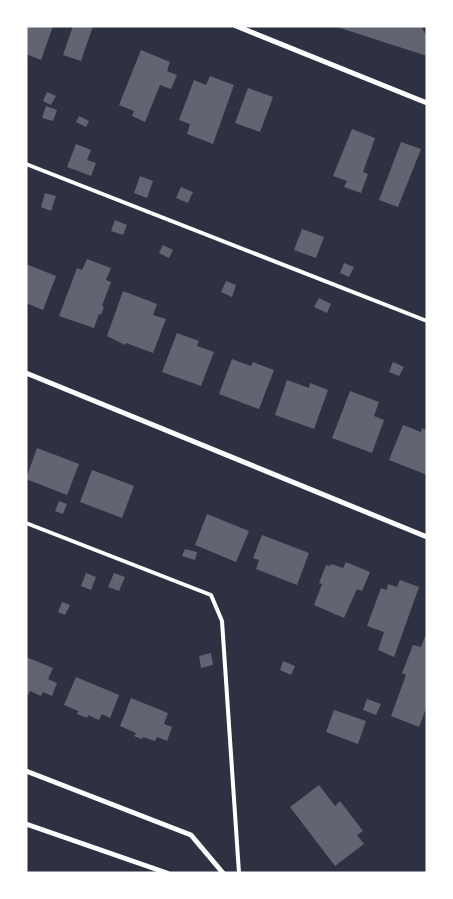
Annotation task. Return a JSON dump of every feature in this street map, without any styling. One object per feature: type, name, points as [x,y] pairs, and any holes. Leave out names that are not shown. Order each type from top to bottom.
[{"type":"street","points":[[236,26],[427,102]]},
{"type":"street","points":[[26,373],[427,537]]},
{"type":"street","points":[[26,771],[191,835],[223,873]]},
{"type":"street","points":[[26,824],[167,873]]},
{"type":"lane","points":[[26,164],[427,320]]},
{"type":"lane","points":[[26,523],[211,595],[222,621],[239,873]]},
{"type":"building","points":[[27,26],[53,26],[41,60],[26,54]]},
{"type":"building","points":[[73,26],[93,26],[81,61],[63,55]]},
{"type":"building","points":[[334,26],[421,26],[427,37],[427,56]]},
{"type":"building","points":[[141,50],[170,62],[167,71],[177,75],[171,89],[160,85],[145,122],[132,116],[134,111],[119,105]]},
{"type":"building","points":[[210,76],[234,85],[213,144],[187,134],[190,124],[179,120],[194,80],[206,85]]},
{"type":"building","points":[[248,88],[273,97],[260,132],[235,123]]},
{"type":"building","points":[[47,92],[56,96],[51,105],[43,101]]},
{"type":"building","points":[[46,106],[57,110],[53,121],[42,118]]},
{"type":"building","points":[[79,116],[89,121],[86,127],[76,122]]},
{"type":"building","points":[[352,129],[375,138],[363,172],[368,174],[361,193],[344,187],[347,181],[333,176]]},
{"type":"building","points":[[401,142],[421,149],[398,207],[379,200]]},
{"type":"building","points":[[76,144],[91,150],[87,160],[96,163],[91,176],[67,167]]},
{"type":"building","points":[[140,176],[153,181],[147,198],[134,193]]},
{"type":"building","points":[[181,187],[193,192],[188,203],[176,198]]},
{"type":"building","points":[[45,193],[56,196],[51,211],[41,207]]},
{"type":"building","points":[[115,220],[127,225],[123,235],[111,231]]},
{"type":"building","points":[[302,229],[324,237],[316,258],[294,250]]},
{"type":"building","points":[[163,245],[173,250],[169,258],[159,253]]},
{"type":"building","points":[[87,259],[111,268],[106,280],[111,282],[102,306],[104,307],[101,315],[99,314],[94,328],[59,316],[77,268],[82,270]]},
{"type":"building","points":[[344,263],[354,267],[349,277],[340,273]]},
{"type":"building","points":[[26,264],[56,276],[43,310],[26,303]]},
{"type":"building","points":[[226,281],[236,285],[232,297],[221,292]]},
{"type":"building","points":[[123,291],[157,304],[153,315],[166,319],[153,353],[126,343],[125,345],[107,336]]},
{"type":"building","points":[[319,298],[331,304],[327,313],[314,307]]},
{"type":"building","points":[[177,333],[199,341],[197,346],[214,352],[201,386],[162,372]]},
{"type":"building","points":[[232,359],[251,366],[253,362],[274,370],[259,409],[219,394]]},
{"type":"building","points":[[393,362],[404,367],[399,376],[389,372]]},
{"type":"building","points":[[287,380],[309,388],[310,383],[328,390],[314,429],[275,415]]},
{"type":"building","points":[[350,391],[379,402],[374,416],[384,420],[372,453],[332,438]]},
{"type":"building","points":[[403,425],[421,432],[422,428],[427,430],[427,475],[389,460]]},
{"type":"building","points":[[37,448],[79,464],[67,495],[26,479]]},
{"type":"building","points":[[92,470],[134,486],[122,518],[80,502]]},
{"type":"building","points":[[59,501],[67,504],[63,514],[55,511]]},
{"type":"building","points":[[207,514],[249,531],[236,562],[195,545]]},
{"type":"building","points":[[262,535],[309,553],[297,585],[256,569],[259,560],[253,558]]},
{"type":"building","points":[[185,549],[197,552],[195,560],[182,556]]},
{"type":"building","points":[[346,562],[370,572],[362,591],[357,589],[344,618],[314,605],[322,584],[319,583],[326,565],[330,566],[331,564],[343,568]]},
{"type":"building","points":[[86,573],[96,577],[91,590],[81,586]]},
{"type":"building","points":[[114,573],[125,577],[119,591],[108,587]]},
{"type":"building","points":[[400,580],[419,587],[394,657],[378,650],[384,632],[367,626],[381,588],[387,590],[388,584],[397,587]]},
{"type":"building","points":[[62,602],[70,605],[65,615],[58,612]]},
{"type":"building","points":[[427,632],[427,706],[419,727],[391,716],[406,675],[402,673],[413,645],[421,647]]},
{"type":"building","points":[[211,653],[213,665],[201,668],[199,656]]},
{"type":"building","points":[[26,657],[53,668],[48,679],[57,683],[52,696],[43,692],[41,696],[30,691],[28,695],[26,694]]},
{"type":"building","points":[[283,661],[295,666],[291,675],[280,670]]},
{"type":"building","points":[[76,677],[119,695],[110,718],[102,714],[99,720],[88,715],[87,718],[77,714],[78,711],[64,705]]},
{"type":"building","points":[[131,698],[168,713],[164,724],[172,727],[167,741],[157,737],[155,741],[143,737],[142,739],[134,736],[136,733],[120,726]]},
{"type":"building","points":[[367,699],[381,704],[376,715],[363,710]]},
{"type":"building","points":[[334,710],[366,721],[358,744],[326,732]]},
{"type":"building","points":[[319,785],[335,806],[340,801],[363,831],[357,835],[364,844],[335,866],[290,807]]}]
